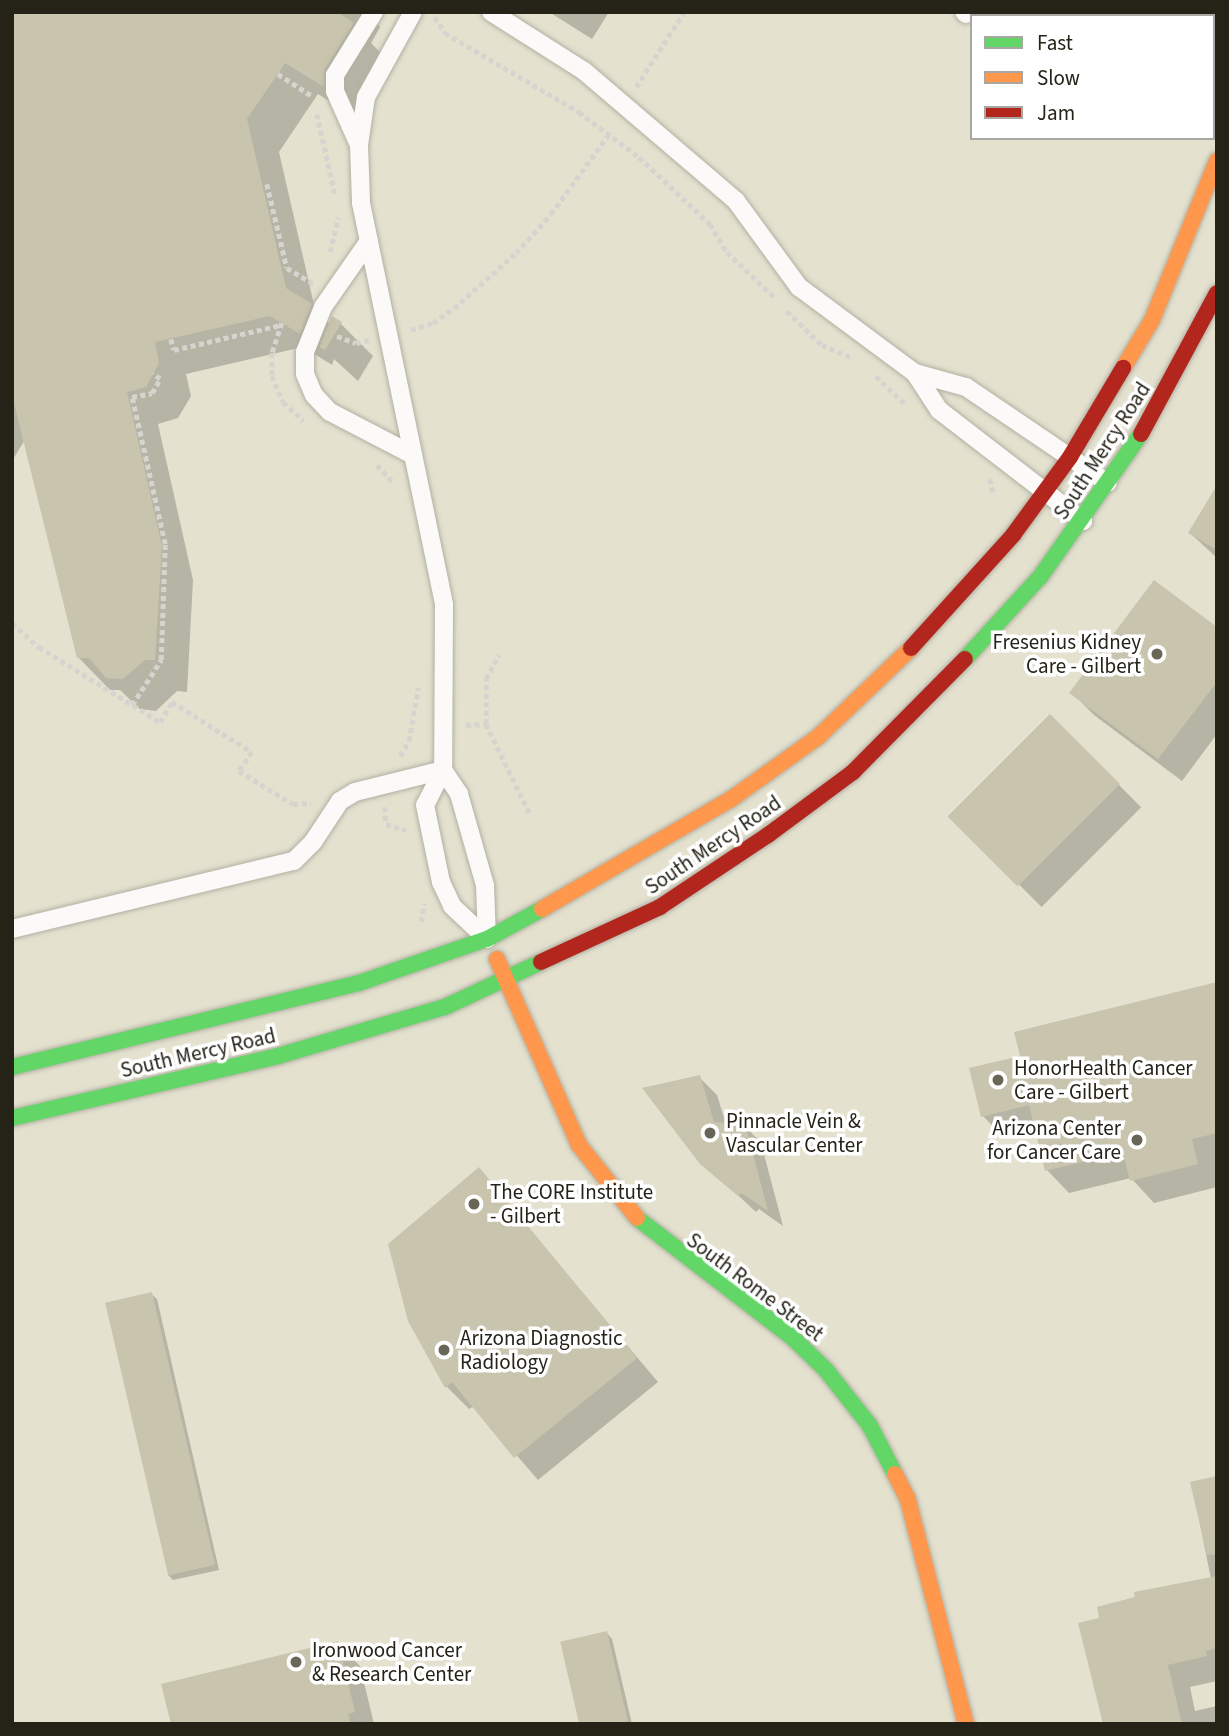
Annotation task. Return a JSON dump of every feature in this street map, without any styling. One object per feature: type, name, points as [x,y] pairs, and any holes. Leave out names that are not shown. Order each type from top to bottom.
[{"type":"main road","name":"South Mercy Road","points":[[12,1067],[359,983],[487,939],[631,862],[731,799],[818,737],[930,629],[1013,535],[1070,457],[1152,320],[1217,162]]},
{"type":"main road","name":"South Mercy Road","points":[[12,1118],[278,1056],[445,1007],[508,982],[660,907],[853,772],[1000,625],[1083,521],[1145,428],[1217,293]]},
{"type":"main road","name":"South Rome Street","points":[[487,939],[579,1145],[601,1178],[649,1232],[793,1338],[826,1370],[870,1426],[908,1500],[967,1724]]},
{"type":"lane","points":[[359,145],[335,90],[335,75],[374,12]]},
{"type":"lane","points":[[413,12],[366,97],[359,145],[361,203],[444,605],[443,770],[425,805],[441,882],[452,906],[487,939]]},
{"type":"lane","points":[[491,12],[584,71],[736,201],[799,287],[915,373],[939,410],[1083,521]]},
{"type":"lane","points":[[369,242],[323,307],[305,352],[305,374],[314,395],[330,412],[413,455]]},
{"type":"lane","points":[[915,373],[967,387],[1108,483]]},
{"type":"lane","points":[[443,770],[459,794],[485,885],[487,939]]},
{"type":"lane","points":[[12,929],[294,861],[313,842],[340,801],[383,782],[443,770]]},
{"type":"path","points":[[428,12],[443,23],[445,33],[609,134],[639,157],[710,224],[727,252],[812,337],[860,360]]},
{"type":"path","points":[[625,106],[684,12]]},
{"type":"path","points":[[278,74],[314,97],[338,215],[327,259]]},
{"type":"path","points":[[335,334],[356,343],[433,323],[477,289],[551,214],[609,134]]},
{"type":"path","points":[[267,184],[287,268],[312,283]]},
{"type":"path","points":[[308,291],[318,274]]},
{"type":"path","points":[[171,338],[174,349],[281,324],[272,354],[272,376],[291,412],[312,426]]},
{"type":"path","points":[[869,370],[908,407]]},
{"type":"path","points":[[132,705],[160,660],[165,544],[132,397],[152,393],[160,379],[153,374]]},
{"type":"path","points":[[366,458],[384,470],[397,488]]},
{"type":"path","points":[[982,474],[990,480],[994,496]]},
{"type":"path","points":[[12,623],[39,648],[160,722],[172,702],[252,752],[239,771],[293,804],[311,803],[318,798]]},
{"type":"path","points":[[499,655],[486,679],[486,724],[530,816]]},
{"type":"path","points":[[407,838],[405,828],[386,824],[383,782],[377,762],[406,750],[420,674]]},
{"type":"path","points":[[413,721],[486,724]]},
{"type":"path","points":[[420,891],[424,909],[421,922]]},
{"type":"building","points":[[12,12],[337,12],[354,23],[325,69],[324,87],[285,63],[247,119],[286,288],[312,304],[300,334],[270,316],[155,342],[159,363],[146,387],[127,392],[162,546],[155,660],[145,660],[123,679],[106,678],[89,658],[77,658],[12,395]]},
{"type":"building","points":[[332,316],[342,322],[325,350],[319,347]]},
{"type":"building","points":[[1217,485],[1217,550],[1188,533]]},
{"type":"building","name":"Fresenius Kidney Care - Gilbert","points":[[1154,580],[1217,627],[1217,682],[1158,759],[1069,693]]},
{"type":"building","points":[[1050,714],[1120,784],[1017,887],[947,817]]},
{"type":"building","points":[[1217,982],[1217,1133],[1192,1139],[1198,1164],[1130,1181],[1123,1152],[1045,1171],[1029,1105],[981,1117],[969,1068],[1020,1056],[1014,1032]]},
{"type":"building","name":"Pinnacle Vein & Vascular Center","points":[[700,1075],[714,1122],[745,1124],[768,1211],[741,1193],[738,1196],[700,1164],[642,1088]]},
{"type":"building","points":[[479,1167],[637,1358],[514,1458],[452,1382],[445,1388],[408,1321],[388,1244]]},
{"type":"building","points":[[152,1292],[215,1565],[168,1576],[105,1303]]},
{"type":"building","points":[[1217,1476],[1217,1554],[1207,1555],[1190,1482]]},
{"type":"building","points":[[1217,1576],[1217,1648],[1206,1651],[1207,1656],[1168,1665],[1182,1724],[1103,1724],[1078,1623],[1099,1618],[1097,1607],[1135,1597],[1134,1592]]},
{"type":"building","points":[[607,1631],[628,1724],[579,1724],[560,1642]]},
{"type":"building","name":"Ironwood Cancer & Research Center","points":[[338,1641],[355,1712],[348,1714],[351,1724],[171,1724],[161,1684]]},
{"type":"traffic: fast","points":[[965,659],[1040,577],[1141,434]]},
{"type":"traffic: fast","points":[[12,1067],[359,983],[487,939],[542,909]]},
{"type":"traffic: fast","points":[[12,1118],[278,1056],[445,1007],[541,962]]},
{"type":"traffic: fast","points":[[637,1218],[793,1338],[826,1370],[870,1426],[895,1474]]},
{"type":"traffic: slow","points":[[1123,368],[1152,320],[1217,161]]},
{"type":"traffic: slow","points":[[542,909],[731,799],[818,737],[911,648]]},
{"type":"traffic: slow","points":[[497,959],[579,1145],[637,1218]]},
{"type":"traffic: slow","points":[[895,1474],[908,1500],[966,1724]]},
{"type":"traffic: jam","points":[[1141,434],[1217,293]]},
{"type":"traffic: jam","points":[[911,648],[1013,535],[1070,457],[1123,368]]},
{"type":"traffic: jam","points":[[541,962],[660,907],[768,835],[853,772],[965,659]]},
{"type":"place","name":"Fresenius Kidney Care - Gilbert","points":[[1157,654]]},
{"type":"place","name":"HonorHealth Cancer Care - Gilbert","points":[[998,1080]]},
{"type":"place","name":"Pinnacle Vein & Vascular Center","points":[[710,1133]]},
{"type":"place","name":"Arizona Center for Cancer Care","points":[[1137,1140]]},
{"type":"place","name":"The CORE Institute - Gilbert","points":[[474,1204]]},
{"type":"place","name":"Arizona Diagnostic Radiology","points":[[444,1350]]},
{"type":"place","name":"Ironwood Cancer & Research Center","points":[[296,1662]]}]
